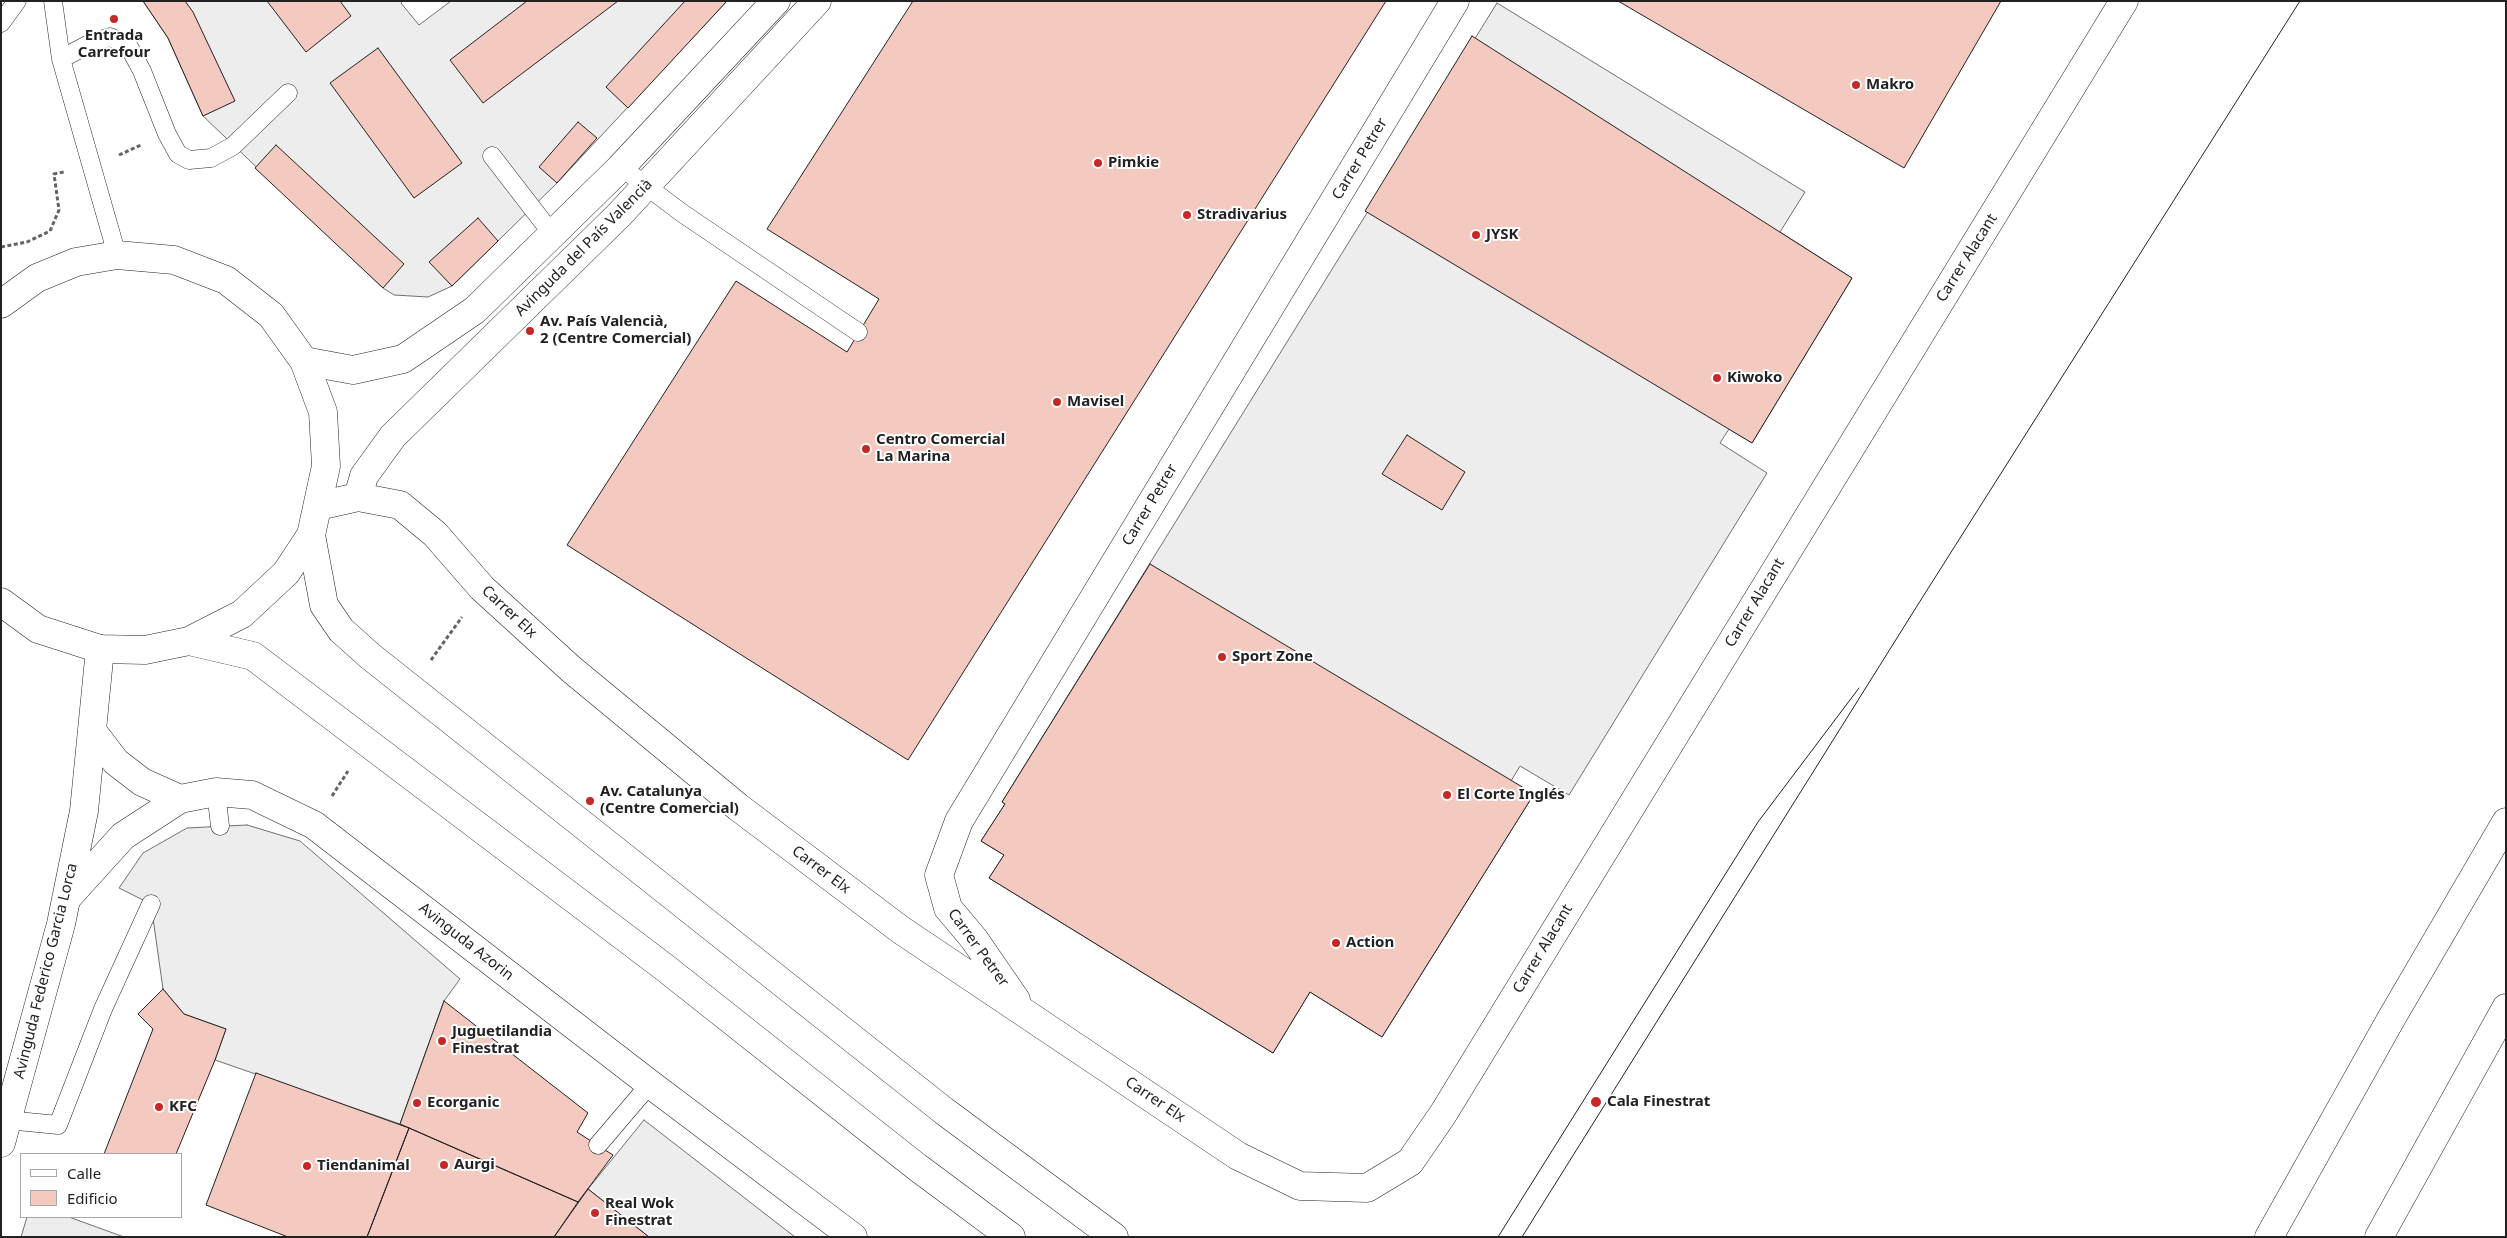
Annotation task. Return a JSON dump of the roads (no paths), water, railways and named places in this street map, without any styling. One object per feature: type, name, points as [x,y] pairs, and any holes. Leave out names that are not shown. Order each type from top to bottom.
[{"type":"main road","name":"Avinguda del País Valencià","points":[[304,360],[353,370],[403,359],[474,310],[621,167],[776,1]]},
{"type":"main road","name":"Avinguda del País Valencià","points":[[358,497],[364,476],[393,436],[484,349],[700,130],[817,1]]},
{"type":"main road","name":"Carrer Petrer","points":[[1024,1012],[974,939],[948,908],[939,875],[959,821],[1455,1]]},
{"type":"main road","name":"Carrer Alacant","points":[[1367,1188],[1410,1162],[1443,1114],[2124,1]]},
{"type":"main road","points":[[1,304],[37,278],[76,262],[116,255],[174,260],[226,280],[271,315],[304,360],[323,412],[326,466],[310,535],[286,572],[242,614],[188,641],[145,650],[100,648],[38,628],[1,602]]},
{"type":"main road","points":[[1,278],[37,278]]},
{"type":"main road","name":"Carrer Elx","points":[[318,506],[358,497],[400,505],[435,534],[482,588],[570,669],[738,807],[901,930],[1238,1156],[1300,1186],[1367,1188]]},
{"type":"main road","points":[[310,535],[324,604],[341,630],[411,688],[944,1111],[1114,1237]]},
{"type":"main road","points":[[188,641],[253,656],[367,740],[664,967],[917,1167],[1011,1237]]},
{"type":"main road","name":"Avinguda Federico Garcia Lorca","points":[[4,1132],[66,899],[84,812],[100,648]]},
{"type":"main road","points":[[93,732],[116,762],[142,782],[180,799]]},
{"type":"main road","name":"Avinguda Azorin","points":[[66,899],[123,836],[180,799],[216,792],[252,795],[314,824],[650,1084],[853,1237]]},
{"type":"main road","points":[[2269,1237],[2391,1019],[2506,822]]},
{"type":"main road","points":[[2379,1237],[2506,1008]]},
{"type":"lane","points":[[1,23],[17,1]]},
{"type":"lane","points":[[53,1],[61,59],[116,255]]},
{"type":"lane","points":[[61,59],[91,43],[110,37],[128,45],[142,72],[167,134],[178,154],[189,160],[211,158],[233,146],[288,93]]},
{"type":"lane","points":[[492,156],[553,235]]},
{"type":"lane","points":[[621,167],[645,186],[858,332]]},
{"type":"lane","points":[[216,792],[220,826]]},
{"type":"lane","points":[[4,1132],[58,1125],[103,1009],[151,904]]},
{"type":"lane","points":[[598,1145],[650,1084]]},
{"type":"tram line","points":[[1522,1237],[1917,606],[2300,1]]},
{"type":"tram line","points":[[1498,1237],[1758,822],[1859,688]]},
{"type":"place","name":"Entrada Carrefour","points":[[114,19]]},
{"type":"place","name":"Makro","points":[[1856,85]]},
{"type":"place","name":"Pimkie","points":[[1098,163]]},
{"type":"place","name":"Stradivarius","points":[[1187,215]]},
{"type":"place","name":"JYSK","points":[[1476,235]]},
{"type":"place","name":"Av. País Valencià, 2 (Centre Comercial)","points":[[530,331]]},
{"type":"place","name":"Kiwoko","points":[[1717,378]]},
{"type":"place","name":"Mavisel","points":[[1057,402]]},
{"type":"place","name":"Centro Comercial La Marina","points":[[866,449]]},
{"type":"place","name":"Sport Zone","points":[[1222,657]]},
{"type":"place","name":"El Corte Inglés","points":[[1447,795]]},
{"type":"place","name":"Av. Catalunya (Centre Comercial)","points":[[590,801]]},
{"type":"place","name":"Action","points":[[1336,943]]},
{"type":"place","name":"Juguetilandia Finestrat","points":[[442,1041]]},
{"type":"place","name":"Cala Finestrat","points":[[1596,1102]]},
{"type":"place","name":"Ecorganic","points":[[417,1103]]},
{"type":"place","name":"KFC","points":[[159,1107]]},
{"type":"place","name":"Aurgi","points":[[444,1165]]},
{"type":"place","name":"Tiendanimal","points":[[307,1166]]},
{"type":"place","name":"Real Wok Finestrat","points":[[595,1213]]}]
